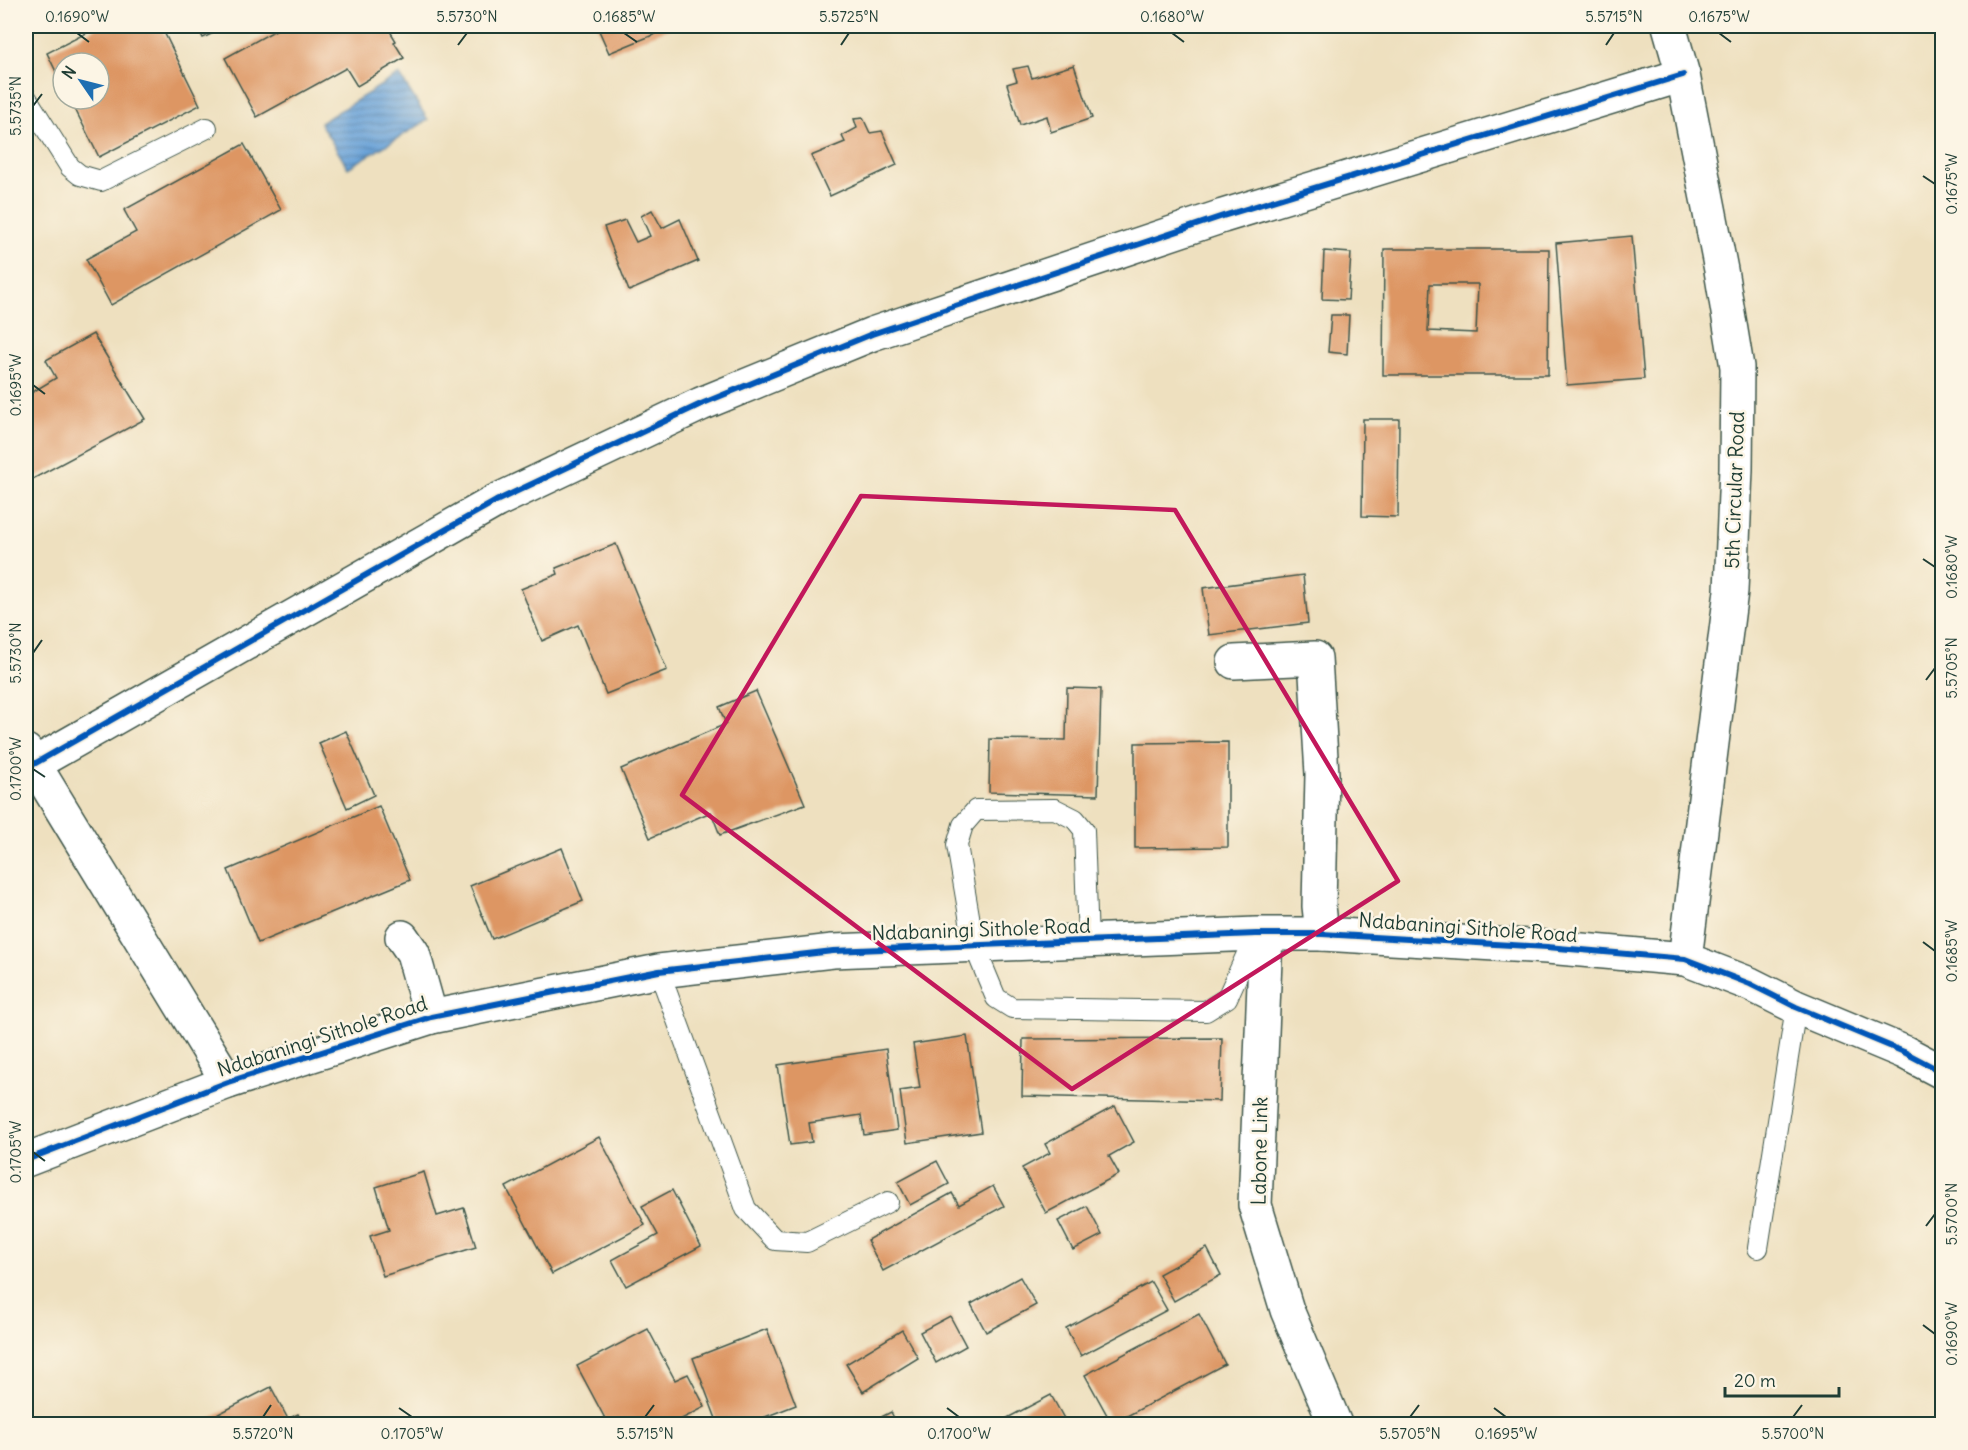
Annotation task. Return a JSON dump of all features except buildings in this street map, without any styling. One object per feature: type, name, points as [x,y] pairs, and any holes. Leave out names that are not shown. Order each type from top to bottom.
[{"type":"street","name":"5th Circular Road","points":[[1669,26],[1683,75],[1719,259],[1737,367],[1731,591],[1685,959]]},
{"type":"street","points":[[228,1082],[29,758],[496,501],[701,404],[872,334],[1222,216],[1683,75]]},
{"type":"street","points":[[1234,662],[1315,658],[1322,774],[1319,906],[1322,934]]},
{"type":"street","name":"Ndabaningi Sithole Road","points":[[26,1160],[228,1082],[431,1017],[659,971],[833,951],[1261,934],[1322,934],[1547,947],[1685,959],[1749,984],[1796,1007],[1904,1052],[1942,1072]]},
{"type":"street","name":"Labone Link","points":[[1261,934],[1255,1205],[1287,1310],[1335,1425]]},
{"type":"street","points":[[402,937],[413,953],[431,1017]]},
{"type":"lane","points":[[26,97],[70,167],[80,175],[101,181],[207,128]]},
{"type":"lane","points":[[1088,941],[1084,830],[1075,819],[1055,808],[976,810],[963,825],[957,845],[974,945],[996,998],[1011,1008],[1206,1011],[1227,998],[1261,934]]},
{"type":"lane","points":[[659,971],[747,1209],[775,1240],[807,1242],[888,1202]]},
{"type":"lane","points":[[1758,1248],[1796,1007]]},
{"type":"highlighted area","points":[[861,496],[1175,510],[1398,881],[1072,1089],[682,795]]},
{"type":"water","points":[[399,74],[428,120],[348,168],[320,123]]},
{"type":"cycle path","points":[[34,764],[496,501],[701,404],[872,334],[1223,216],[1683,75]]},
{"type":"cycle path","points":[[26,1160],[228,1082],[431,1017],[659,971],[833,951],[1256,934],[1322,934],[1547,947],[1685,959],[1750,984],[1796,1007],[1904,1052],[1942,1072]]}]
